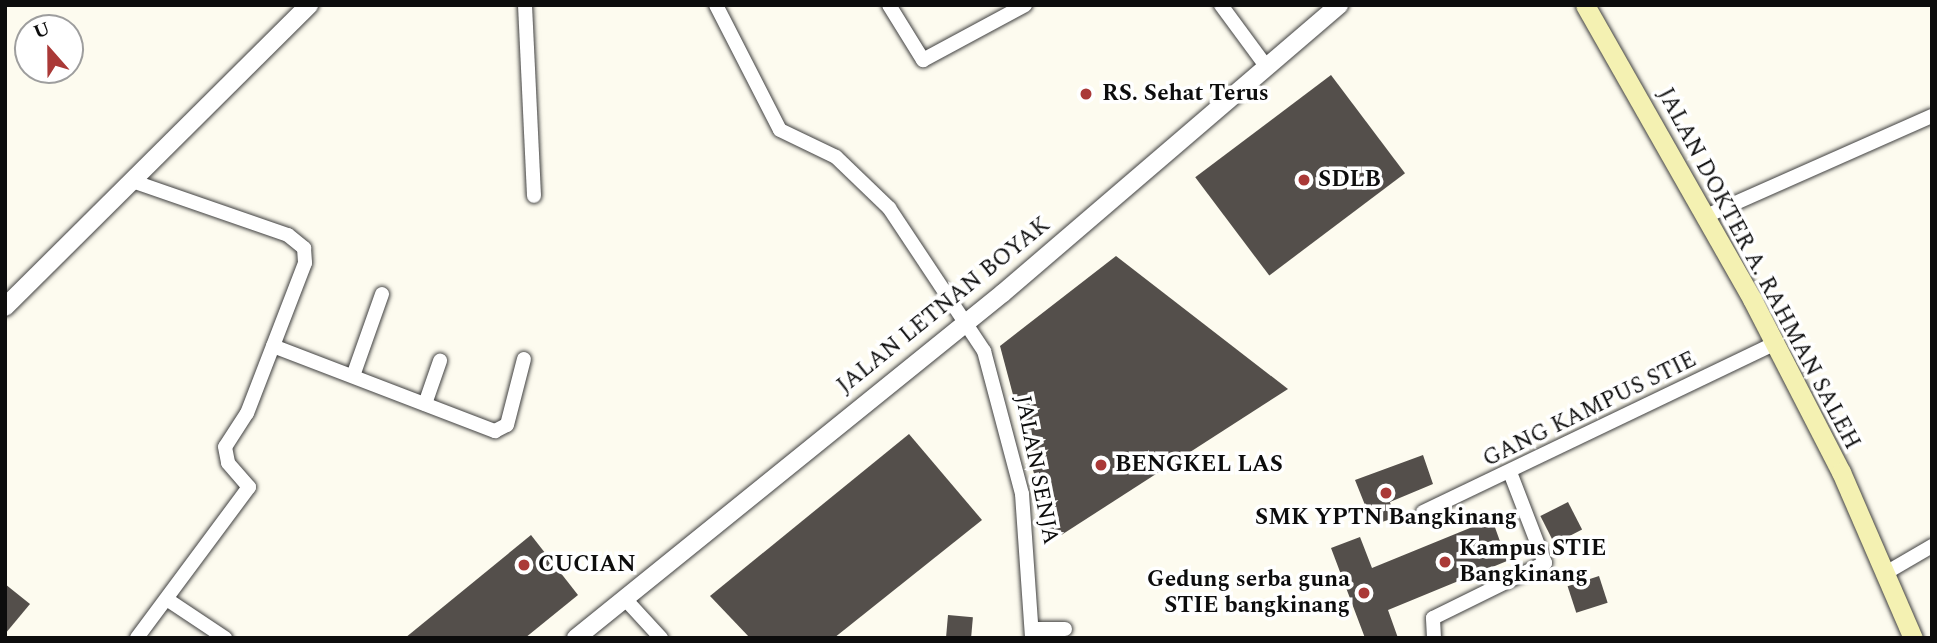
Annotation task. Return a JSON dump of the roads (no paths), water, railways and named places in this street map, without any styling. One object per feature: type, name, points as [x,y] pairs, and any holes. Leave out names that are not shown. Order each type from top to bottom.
[{"type":"main road","name":"JALAN DOKTER A. RAHMAN SALEH","points":[[1585,5],[1706,216],[1774,344],[1913,638]]},
{"type":"street","points":[[5,307],[309,5]]},
{"type":"street","points":[[525,5],[534,196]]},
{"type":"street","name":"JALAN SENJA","points":[[716,5],[780,130],[836,157],[860,178],[889,208],[965,319],[994,378],[1022,494],[1032,633]]},
{"type":"street","points":[[889,5],[923,60],[1025,5]]},
{"type":"street","points":[[1221,5],[1266,66]]},
{"type":"street","name":"JALAN LETNAN BOYAK","points":[[576,638],[626,600],[965,319],[1339,5]]},
{"type":"street","points":[[1706,216],[1932,116]]},
{"type":"street","points":[[132,181],[298,241],[305,263],[273,346],[224,452],[249,486],[168,600],[137,638]]},
{"type":"street","points":[[353,376],[383,294]]},
{"type":"street","name":"GANG KAMPUS STIE","points":[[1423,512],[1511,475],[1774,344]]},
{"type":"street","points":[[273,346],[425,404],[502,430],[524,359]]},
{"type":"street","points":[[425,404],[440,362]]},
{"type":"street","points":[[1434,638],[1429,622],[1433,618],[1545,563],[1511,475]]},
{"type":"street","points":[[1884,574],[1932,546]]},
{"type":"street","points":[[168,600],[225,638]]},
{"type":"street","points":[[626,600],[661,638]]},
{"type":"street","points":[[1032,633],[1065,629]]},
{"type":"place","name":"RS. Sehat Terus","points":[[1086,94]]},
{"type":"place","name":"SDLB","points":[[1304,180]]},
{"type":"place","name":"BENGKEL LAS","points":[[1101,465]]},
{"type":"place","name":"SMK YPTN Bangkinang","points":[[1386,493]]},
{"type":"place","name":"Kampus STIE Bangkinang","points":[[1445,562]]},
{"type":"place","name":"CUCIAN","points":[[524,565]]},
{"type":"place","name":"Gedung serba guna STIE bangkinang","points":[[1364,593]]}]
